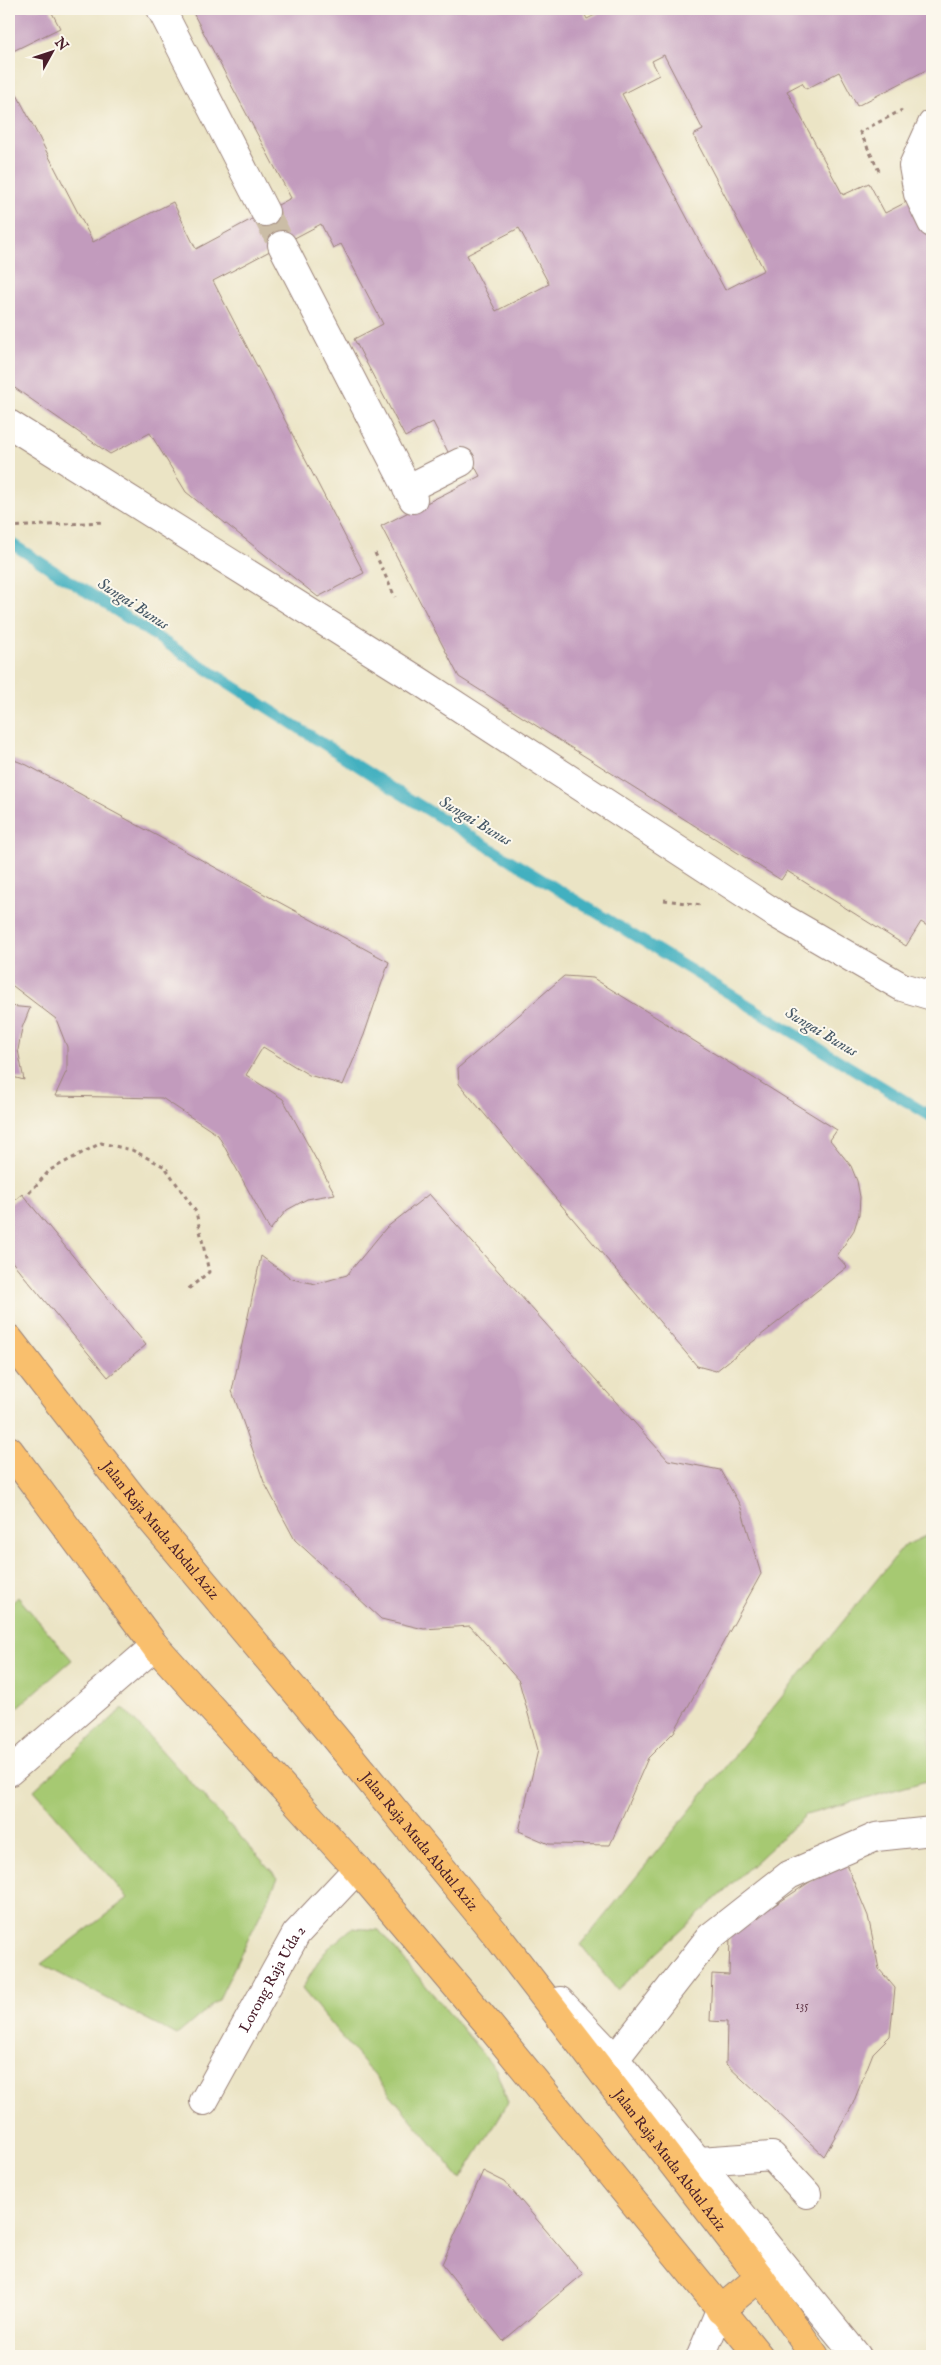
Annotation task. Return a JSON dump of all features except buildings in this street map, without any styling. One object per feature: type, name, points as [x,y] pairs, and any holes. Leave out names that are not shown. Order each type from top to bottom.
[{"type":"main road","name":"Jalan Raja Muda Abdul Aziz","points":[[9,1339],[132,1497],[328,1729],[495,1933],[760,2277],[815,2356]]},
{"type":"main road","points":[[9,1450],[155,1646],[358,1869],[485,2020],[759,2356]]},
{"type":"main road","points":[[720,2310],[760,2277]]},
{"type":"street","points":[[162,9],[265,212]]},
{"type":"street","points":[[930,136],[913,166],[918,194],[932,223]]},
{"type":"street","points":[[282,244],[410,494],[460,462]]},
{"type":"street","points":[[9,424],[419,681],[708,857],[776,914],[902,987],[932,996]]},
{"type":"street","points":[[73,441],[102,483]]},
{"type":"street","points":[[9,1772],[155,1646]]},
{"type":"street","points":[[615,2059],[710,1937],[789,1875],[876,1837],[932,1831]]},
{"type":"street","name":"Lorong Raja Uda 2","points":[[204,2101],[296,1934],[358,1869]]},
{"type":"street","points":[[495,1933],[615,2059],[727,2194],[857,2356]]},
{"type":"street","points":[[699,2161],[772,2156],[807,2194]]},
{"type":"street","points":[[727,2194],[733,2243]]},
{"type":"street","points":[[701,2356],[720,2310]]},
{"type":"path","points":[[9,527],[112,521]]},
{"type":"path","points":[[375,552],[395,597]]},
{"type":"path","points":[[29,1193],[50,1170],[101,1143],[132,1150],[166,1167],[196,1212],[209,1272],[187,1290]]},
{"type":"green space","points":[[932,1533],[930,1780],[806,1815],[617,1990],[581,1945],[904,1546]]},
{"type":"green space","points":[[18,1597],[72,1660],[9,1715],[9,1606]]},
{"type":"green space","points":[[123,1708],[278,1878],[219,1999],[177,2035],[41,1964],[128,1898],[34,1790]]},
{"type":"green space","points":[[352,1928],[379,1930],[496,2069],[508,2103],[461,2179],[302,1989],[324,1952]]},
{"type":"waterway","name":"Sungai Bunus","points":[[9,542],[403,795],[932,1117]]},
{"type":"tunnel","points":[[265,212],[282,245]]}]
